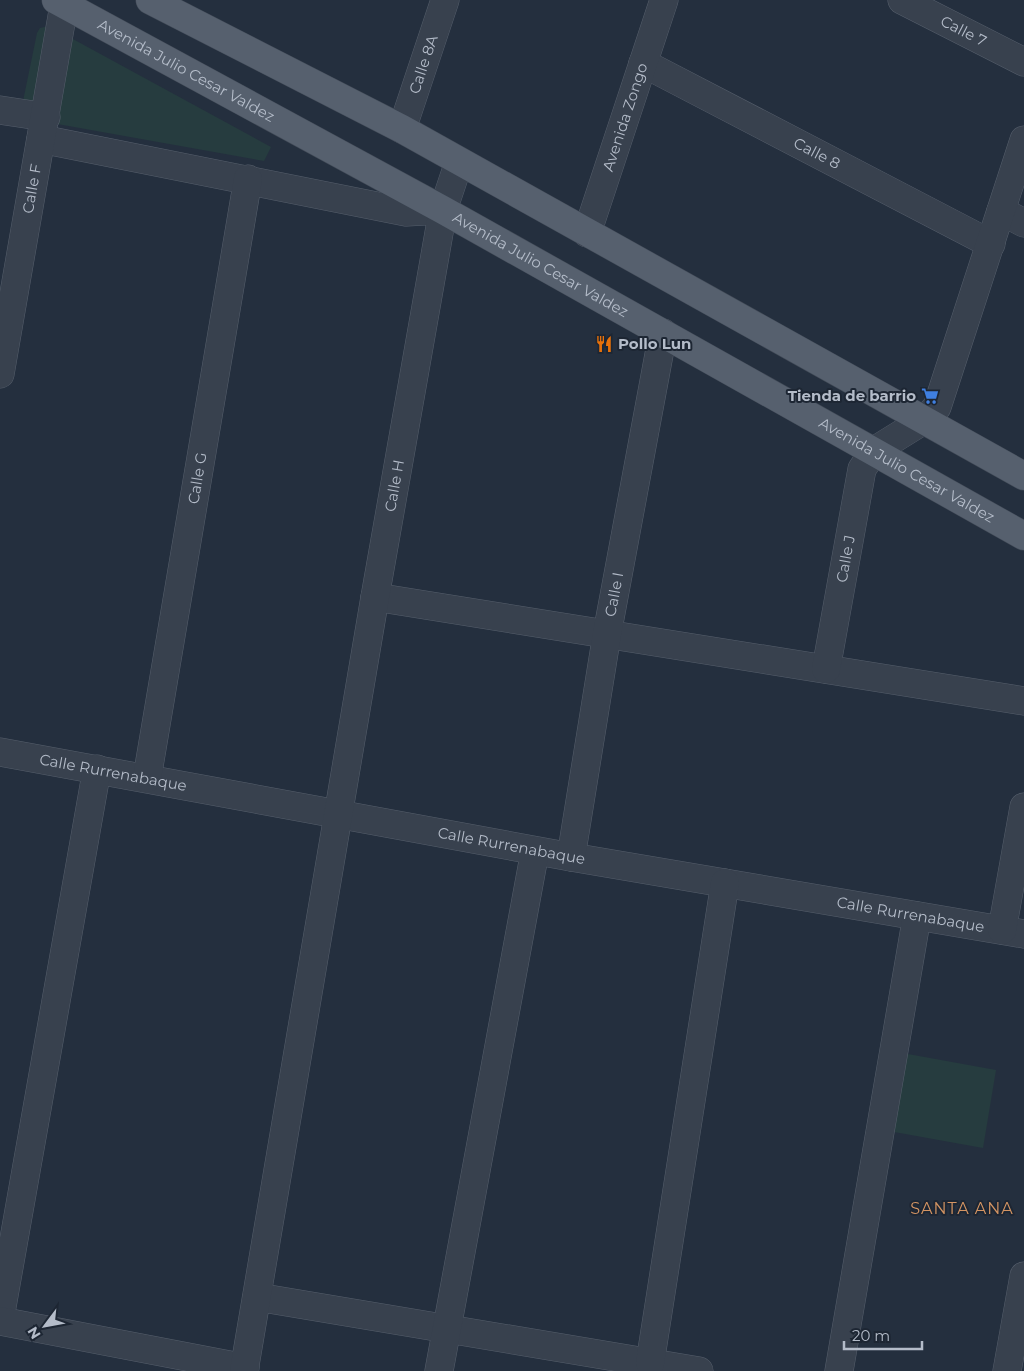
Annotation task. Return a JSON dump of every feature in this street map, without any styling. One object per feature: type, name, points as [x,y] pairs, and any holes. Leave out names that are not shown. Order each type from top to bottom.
[{"type":"main road","points":[[150,0],[402,129],[1024,476]]},
{"type":"main road","name":"Avenida Julio Cesar Valdez","points":[[60,2],[443,210],[1024,536]]},
{"type":"street","name":"Calle 8A","points":[[402,129],[445,0]]},
{"type":"street","name":"Avenida Zongo","points":[[587,233],[664,0]]},
{"type":"street","name":"Calle 7","points":[[902,0],[1024,62]]},
{"type":"street","name":"Calle F","points":[[0,374],[43,128],[60,2]]},
{"type":"street","name":"Calle 8","points":[[643,63],[990,244]]},
{"type":"street","points":[[0,110],[43,128],[248,179],[406,212],[443,210]]},
{"type":"street","points":[[874,451],[924,420],[937,407],[990,244],[1013,217],[1024,140]]},
{"type":"street","name":"Calle H","points":[[245,1369],[375,597],[443,210],[459,162]]},
{"type":"street","name":"Calle G","points":[[147,778],[248,179]]},
{"type":"street","name":"Calle I","points":[[571,857],[607,634],[663,333]]},
{"type":"street","name":"Calle J","points":[[826,669],[862,469],[874,451]]},
{"type":"street","points":[[375,597],[1024,701]]},
{"type":"street","name":"Calle Rurrenabaque","points":[[0,752],[339,813],[535,851],[1013,932]]},
{"type":"street","points":[[97,769],[0,1319],[245,1369]]},
{"type":"street","points":[[1013,932],[1024,807]]},
{"type":"street","points":[[439,1371],[535,851]]},
{"type":"street","points":[[632,1364],[725,883]]},
{"type":"street","points":[[839,1371],[917,916]]},
{"type":"street","points":[[1007,1371],[1024,1276]]},
{"type":"street","points":[[257,1297],[447,1329],[632,1364],[699,1371]]},
{"type":"green space","points":[[49,26],[271,147],[264,161],[35,120],[22,106],[37,33],[40,28]]},
{"type":"green space","points":[[886,1050],[996,1070],[983,1148],[872,1128]]},
{"type":"place","name":"Pollo Lun","points":[[604,344]]},
{"type":"place","name":"Tienda de barrio","points":[[930,396]]},
{"type":"district","name":"SANTA ANA","points":[[962,1208]]}]
